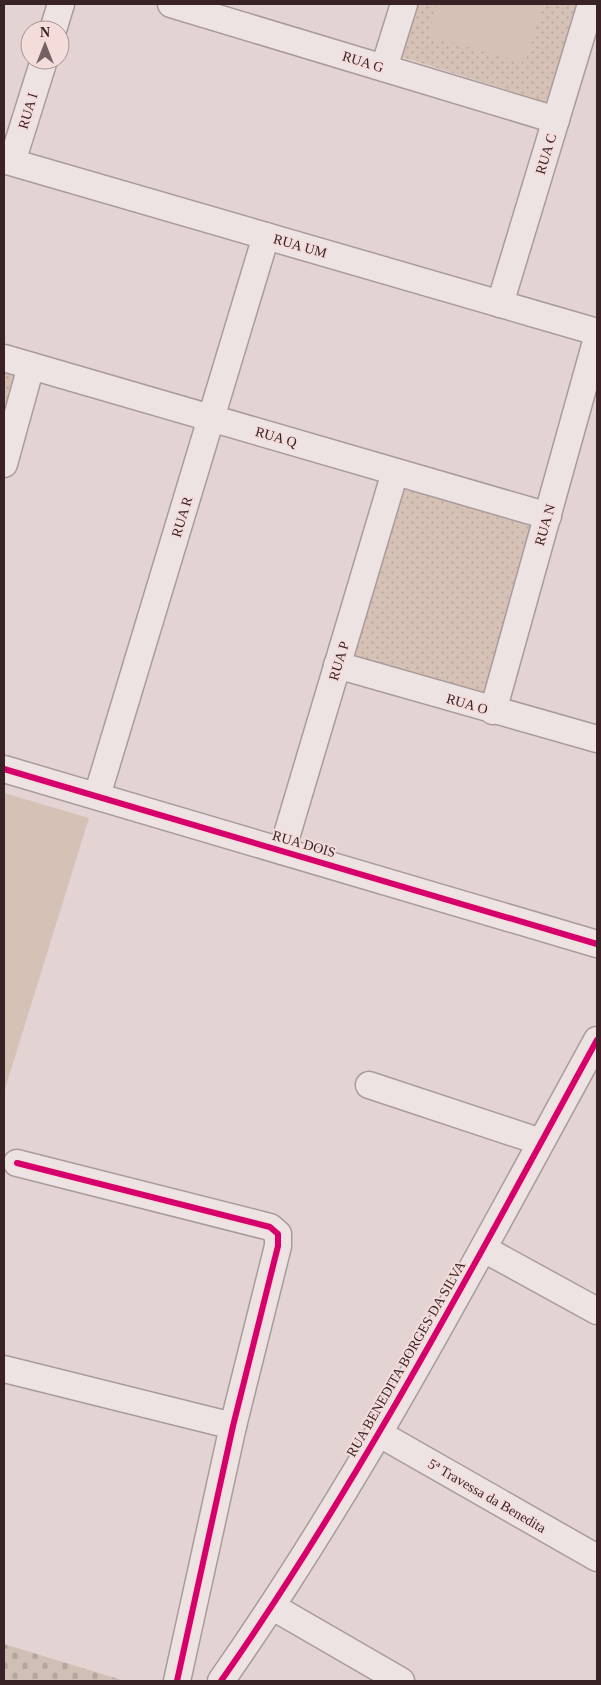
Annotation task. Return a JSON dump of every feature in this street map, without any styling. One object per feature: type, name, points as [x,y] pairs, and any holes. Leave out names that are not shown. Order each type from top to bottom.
[{"type":"street","points":[[56,20],[61,4]]},
{"type":"street","name":"RUA G","points":[[171,4],[208,9],[384,68],[556,120]]},
{"type":"street","points":[[384,68],[404,4]]},
{"type":"street","name":"RUA C","points":[[500,304],[591,4]]},
{"type":"street","name":"RUA I","points":[[8,161],[40,70]]},
{"type":"street","name":"RUA UM","points":[[8,161],[597,332]]},
{"type":"street","name":"RUA R","points":[[97,796],[266,236]]},
{"type":"street","name":"RUA N","points":[[493,711],[597,338]]},
{"type":"street","name":"RUA Q","points":[[4,358],[548,516]]},
{"type":"street","points":[[4,464],[31,366]]},
{"type":"street","name":"RUA P","points":[[282,851],[395,472]]},
{"type":"street","name":"RUA O","points":[[337,665],[597,740]]},
{"type":"street","name":"RUA DOIS","points":[[4,768],[597,944]]},
{"type":"street","name":"RUA BENEDITA BORGES DA SILVA","points":[[221,1681],[273,1606],[378,1433],[484,1249],[597,1040]]},
{"type":"street","points":[[369,1085],[541,1142]]},
{"type":"street","points":[[17,1163],[270,1227],[278,1234],[278,1246],[233,1426],[177,1681]]},
{"type":"street","points":[[484,1249],[597,1311]]},
{"type":"street","points":[[4,1369],[233,1426]]},
{"type":"street","name":"5ª Travessa da Benedita","points":[[378,1433],[597,1558]]},
{"type":"street","points":[[273,1606],[401,1681]]},
{"type":"shaded area","points":[[412,4],[577,4],[546,102],[395,55]]},
{"type":"shaded area","points":[[438,4],[543,4],[525,63],[428,36]]},
{"type":"shaded area","points":[[4,368],[11,370],[15,381],[4,416]]},
{"type":"shaded area","points":[[407,488],[529,520],[532,525],[485,696],[350,661],[396,492]]},
{"type":"shaded area","points":[[4,793],[89,818],[4,1092]]},
{"type":"green space","points":[[4,1644],[125,1681],[4,1681]]},
{"type":"cycle path","points":[[4,769],[597,944]]},
{"type":"cycle path","points":[[221,1681],[323,1526],[418,1366],[597,1040]]},
{"type":"cycle path","points":[[17,1163],[270,1227],[278,1234],[278,1246],[233,1426],[177,1681]]}]
